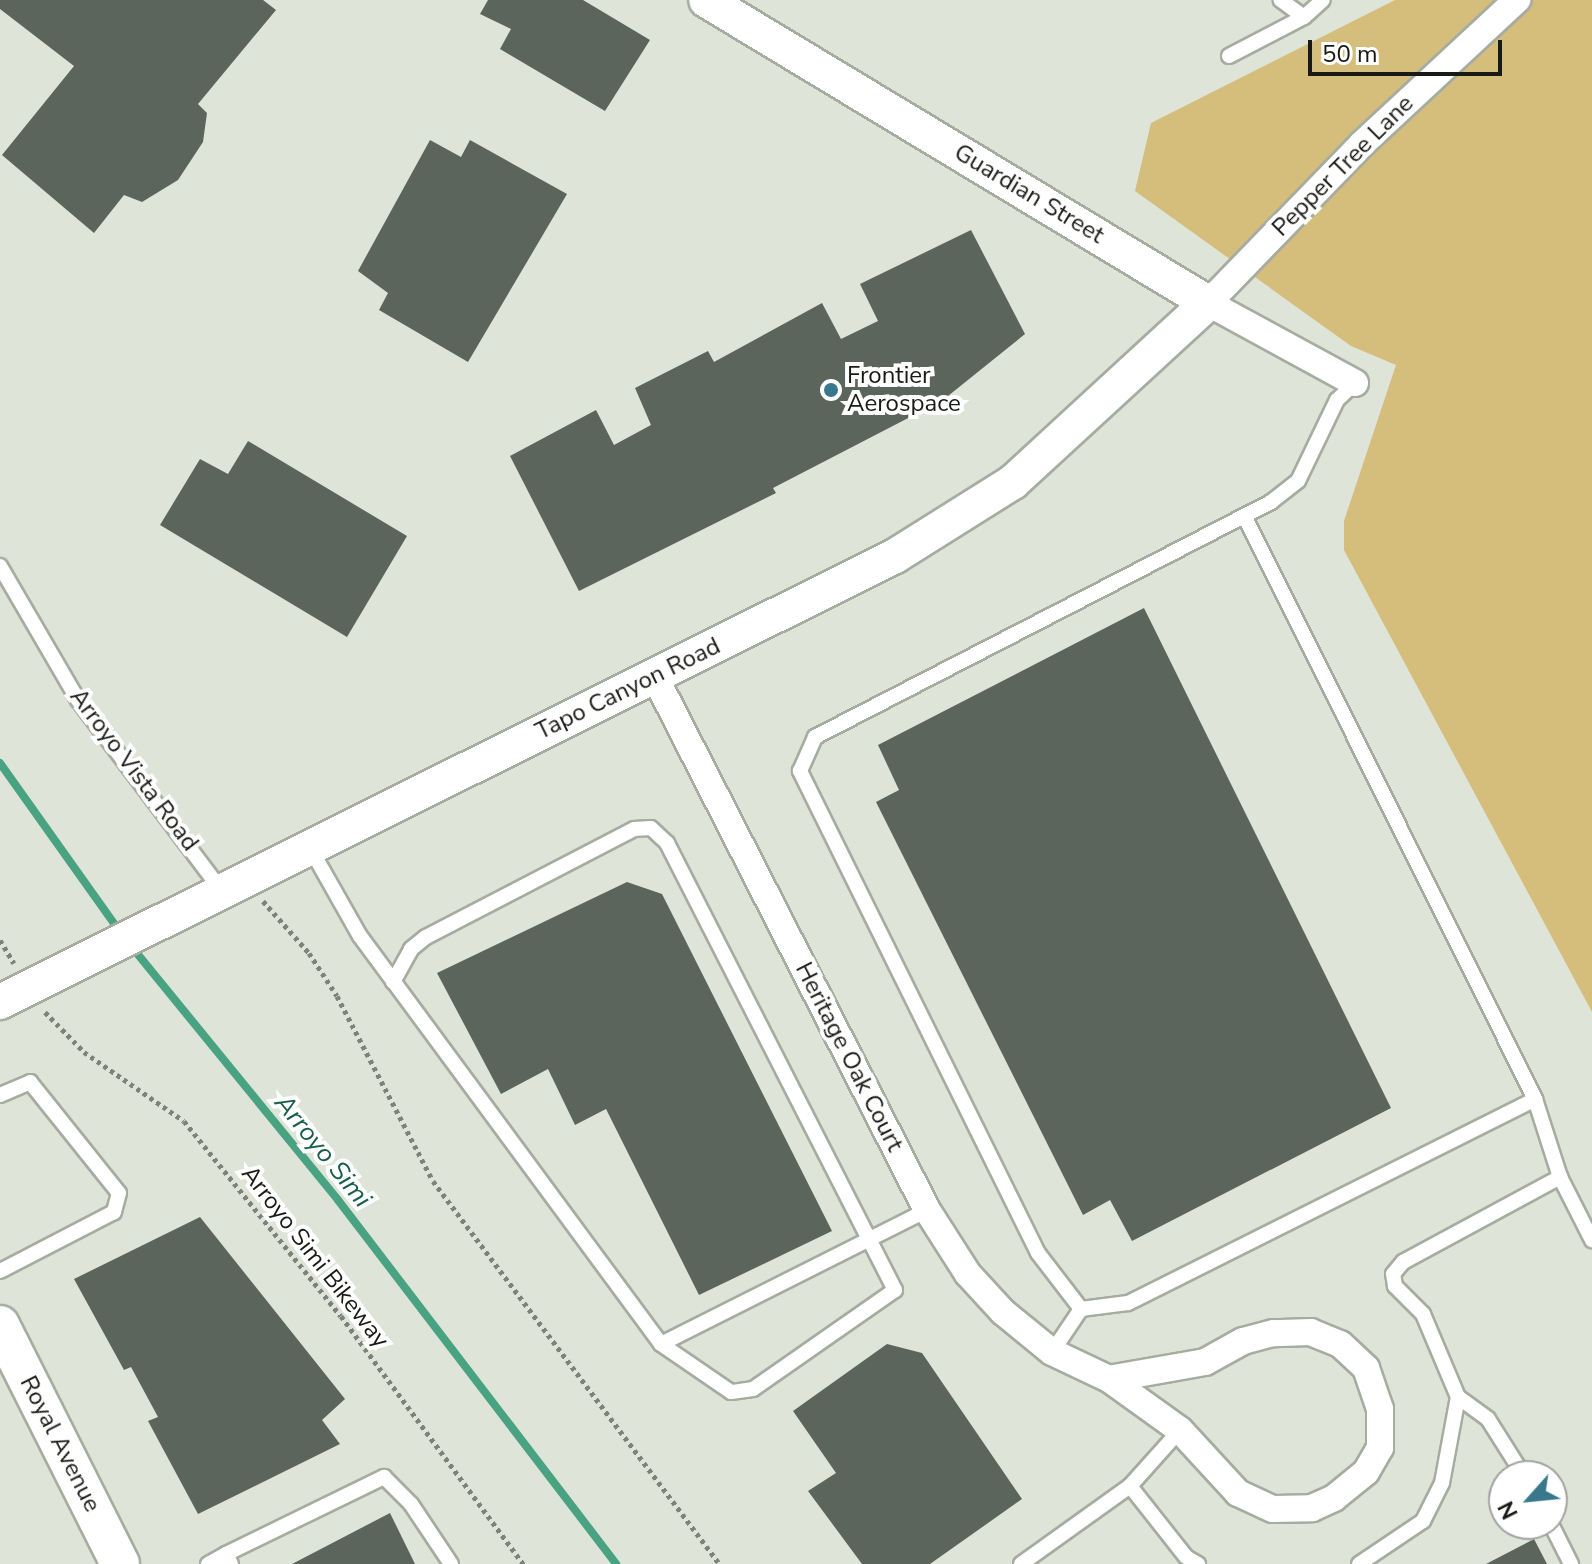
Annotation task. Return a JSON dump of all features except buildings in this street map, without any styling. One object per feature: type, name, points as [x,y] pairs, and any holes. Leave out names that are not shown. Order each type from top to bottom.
[{"type":"main road","name":"Royal Avenue","points":[[0,1325],[120,1564]]},
{"type":"street","name":"Guardian Street","points":[[706,0],[1208,303],[1355,383]]},
{"type":"street","name":"Pepper Tree Lane","points":[[1208,303],[1373,134],[1517,0]]},
{"type":"street","name":"Tapo Canyon Road","points":[[0,1002],[46,992],[221,891],[655,677],[964,515],[1088,418],[1208,303]]},
{"type":"street","name":"Heritage Oak Court","points":[[655,677],[927,1210],[968,1274],[1003,1312],[1052,1352],[1109,1379],[1180,1430],[1238,1493],[1273,1509],[1312,1508],[1334,1498],[1366,1472],[1380,1448],[1380,1409],[1366,1368],[1340,1344],[1311,1332],[1258,1337],[1205,1362],[1109,1379]]},
{"type":"lane","points":[[1281,0],[1304,17]]},
{"type":"lane","points":[[1229,56],[1304,17],[1323,0]]},
{"type":"lane","points":[[1081,1309],[1038,1253],[800,771],[815,737],[1245,517],[1298,481],[1337,400],[1355,383]]},
{"type":"lane","points":[[1245,517],[1535,1099],[1560,1177],[1592,1240]]},
{"type":"lane","name":"Arroyo Vista Road","points":[[0,566],[78,700],[221,891]]},
{"type":"lane","points":[[309,846],[393,982],[661,1344],[731,1392],[753,1389],[895,1290],[895,1282],[867,1240],[667,843],[651,828],[634,829],[426,937],[411,949],[393,982]]},
{"type":"lane","points":[[0,1095],[30,1082],[119,1193],[114,1212],[0,1271]]},
{"type":"lane","points":[[1052,1352],[1081,1309],[1128,1303],[1535,1099]]},
{"type":"lane","points":[[1514,1460],[1488,1419],[1458,1397],[1423,1314],[1395,1286],[1393,1274],[1403,1262],[1560,1177]]},
{"type":"lane","points":[[661,1344],[927,1210]]},
{"type":"lane","points":[[1359,1564],[1423,1521],[1442,1483],[1458,1397]]},
{"type":"lane","points":[[1021,1564],[1130,1486],[1180,1430]]},
{"type":"lane","points":[[208,1564],[229,1559],[384,1477],[411,1504],[451,1564]]},
{"type":"lane","points":[[1130,1486],[1187,1562]]},
{"type":"lane","points":[[1559,1540],[1571,1564]]},
{"type":"path","points":[[221,891],[337,996],[433,1181],[719,1564]]},
{"type":"path","points":[[0,940],[15,964]]},
{"type":"path","name":"Arroyo Simi Bikeway","points":[[46,992],[84,1052],[184,1121],[341,1316],[523,1564]]},
{"type":"shaded area","points":[[1395,0],[1592,0],[1592,1012],[1344,550],[1344,521],[1396,365],[1351,346],[1135,191],[1151,123]]},
{"type":"waterway","name":"Arroyo Simi","points":[[0,763],[120,932]]},
{"type":"waterway","name":"Arroyo Simi","points":[[131,946],[338,1200],[616,1564]]},
{"type":"place","name":"Frontier Aerospace","points":[[831,390]]}]
